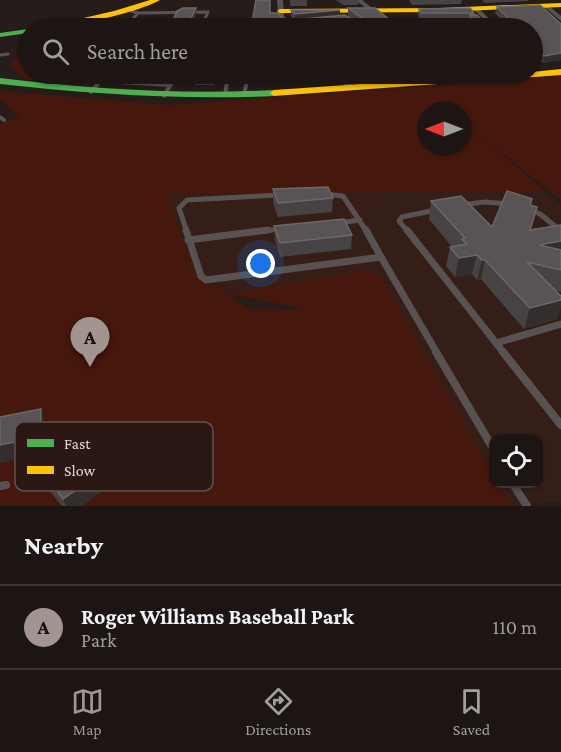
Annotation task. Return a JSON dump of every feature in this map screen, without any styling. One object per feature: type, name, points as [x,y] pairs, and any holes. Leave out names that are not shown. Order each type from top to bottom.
[{"type":"street","points":[[96,18],[132,11],[157,0]]},
{"type":"street","points":[[358,0],[373,11]]},
{"type":"street","points":[[280,5],[373,11],[561,5]]},
{"type":"street","points":[[545,5],[561,19]]},
{"type":"street","points":[[475,8],[486,18]]},
{"type":"street","points":[[0,35],[18,32]]},
{"type":"street","points":[[543,73],[561,72]]},
{"type":"street","points":[[0,81],[18,83]]},
{"type":"street","points":[[25,84],[91,92],[167,90],[225,95],[367,84]]},
{"type":"lane","points":[[132,11],[208,12],[205,18]]},
{"type":"lane","points":[[132,11],[138,16],[136,18]]},
{"type":"lane","points":[[0,55],[8,54]]},
{"type":"lane","points":[[91,92],[98,84]]},
{"type":"lane","points":[[123,84],[167,90],[171,84]]},
{"type":"lane","points":[[225,95],[227,84]]},
{"type":"lane","points":[[244,94],[246,84]]},
{"type":"lane","points":[[313,194],[343,196],[360,220],[489,441]]},
{"type":"lane","points":[[282,195],[187,200],[179,208],[201,276],[206,280],[381,257]]},
{"type":"lane","points":[[455,206],[485,201],[515,206]]},
{"type":"lane","points":[[523,207],[540,214],[561,231]]},
{"type":"lane","points":[[444,208],[402,217],[399,221],[561,425]]},
{"type":"lane","points":[[325,224],[360,220]]},
{"type":"lane","points":[[188,240],[291,228]]},
{"type":"lane","points":[[496,343],[561,324]]},
{"type":"lane","points":[[516,488],[526,506]]},
{"type":"shaded area","points":[[18,55],[18,72],[10,65]]},
{"type":"shaded area","points":[[561,76],[561,200],[474,130],[544,191],[167,194],[191,265],[226,294],[364,270],[381,276],[489,468],[489,488],[501,488],[511,506],[0,506],[0,124],[19,117],[0,99],[0,91],[169,105],[453,84],[543,84],[543,77]],"holes":[[[228,294],[301,308],[248,309]]]},
{"type":"shaded area","points":[[544,191],[561,204],[561,501],[511,506],[501,488],[543,488],[543,434],[489,434],[489,468],[381,276],[364,270],[226,294],[191,265],[167,193]]},
{"type":"building","points":[[256,0],[270,0],[270,13],[278,13],[282,18],[253,18]]},
{"type":"building","points":[[540,5],[561,24],[561,53],[543,55],[543,18],[508,18],[497,7]]},
{"type":"building","points":[[183,8],[196,8],[191,18],[174,18],[177,11]]},
{"type":"building","points":[[348,8],[375,8],[388,18],[362,18]]},
{"type":"building","points":[[470,8],[474,13],[421,13],[419,9]]},
{"type":"building","points":[[291,10],[340,10],[295,14]]},
{"type":"building","points":[[345,15],[350,18],[313,18]]},
{"type":"building","points":[[470,15],[477,15],[480,18],[470,18]]},
{"type":"building","points":[[328,187],[333,198],[278,203],[273,189]]},
{"type":"building","points":[[507,191],[532,199],[530,205],[537,207],[530,230],[561,225],[561,241],[539,245],[561,250],[561,270],[527,262],[561,296],[561,300],[530,308],[485,260],[477,255],[459,258],[450,247],[467,244],[462,239],[465,238],[431,201],[461,196],[492,227]]},
{"type":"building","points":[[344,219],[352,235],[280,243],[274,226]]},
{"type":"building","points":[[41,409],[41,422],[15,422],[15,442],[0,445],[0,417]]},
{"type":"building","points":[[57,491],[75,491],[63,499]]},
{"type":"traffic: fast","points":[[0,35],[18,32]]},
{"type":"traffic: fast","points":[[0,81],[18,83]]},
{"type":"traffic: fast","points":[[30,84],[170,95],[274,93]]},
{"type":"traffic: slow","points":[[91,18],[157,0]]},
{"type":"traffic: slow","points":[[280,11],[440,10],[561,5]]},
{"type":"traffic: slow","points":[[543,73],[561,72]]},
{"type":"traffic: slow","points":[[274,93],[397,84]]},
{"type":"place","name":"Roger Williams Baseball Park","points":[[90,367]]}]
